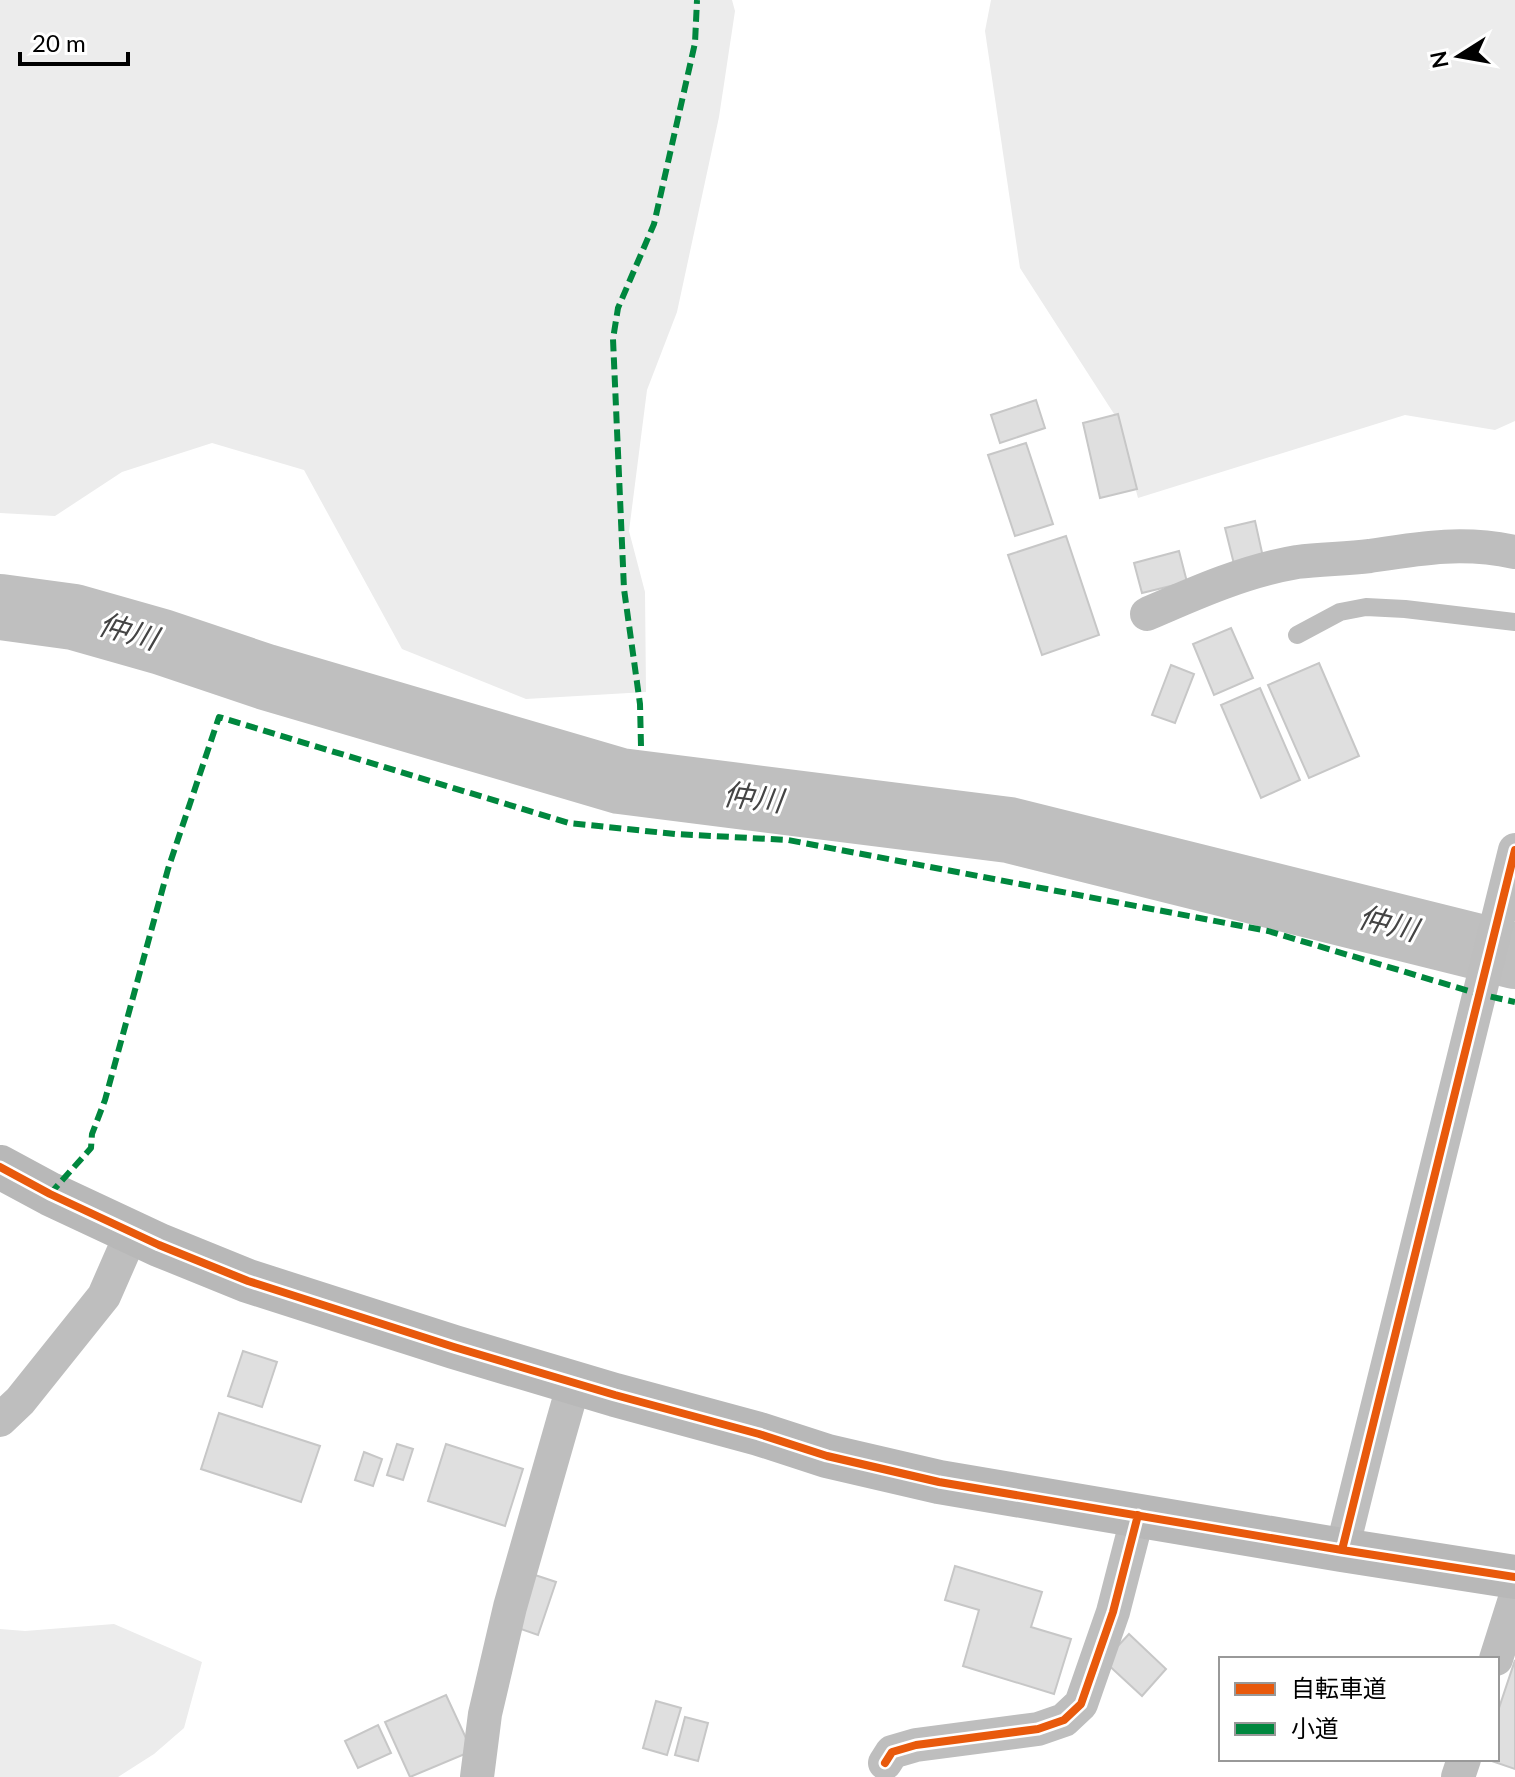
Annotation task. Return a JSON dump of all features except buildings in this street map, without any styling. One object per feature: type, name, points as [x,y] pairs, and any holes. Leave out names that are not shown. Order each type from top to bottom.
[{"type":"street","points":[[1147,614],[1221,582],[1296,563],[1441,546],[1487,546],[1515,552]]},
{"type":"street","points":[[1342,1550],[1515,850]]},
{"type":"street","points":[[0,1167],[132,1232],[248,1281],[454,1347],[827,1456],[939,1482],[1515,1577]]},
{"type":"street","points":[[0,1420],[20,1401],[104,1296],[132,1232]]},
{"type":"street","points":[[477,1777],[485,1714],[510,1607],[574,1383]]},
{"type":"street","points":[[885,1763],[892,1752],[916,1745],[1038,1729],[1064,1720],[1081,1704],[1113,1612],[1138,1515]]},
{"type":"street","points":[[1497,1657],[1515,1599]]},
{"type":"lane","points":[[1297,635],[1340,612],[1366,607],[1515,622]]},
{"type":"shaded area","points":[[0,0],[732,0],[735,11],[719,117],[677,312],[647,390],[629,531],[645,592],[646,692],[526,699],[402,649],[304,470],[212,443],[122,472],[55,516],[0,513]]},
{"type":"shaded area","points":[[991,0],[1515,0],[1515,421],[1495,430],[1405,415],[1138,498],[1116,417],[1020,268],[985,31]]},
{"type":"shaded area","points":[[114,1624],[202,1662],[184,1728],[154,1754],[118,1777],[0,1777],[0,1629],[25,1631]]},
{"type":"waterway","name":"仲川","points":[[0,607],[74,617],[620,781],[1009,830],[1515,956]]},
{"type":"marked path","points":[[641,746],[640,704],[624,589],[613,339],[618,308],[654,224],[695,43],[697,0]]},
{"type":"marked path","points":[[50,1194],[91,1148],[92,1134],[105,1100],[168,869],[219,717],[569,823],[675,834],[788,840],[1268,931],[1515,1002]]},
{"type":"cycle path","points":[[1342,1550],[1515,850]]},
{"type":"cycle path","points":[[0,1167],[159,1245],[248,1281],[454,1347],[827,1456],[939,1482],[1515,1577]]},
{"type":"cycle path","points":[[885,1763],[892,1752],[916,1745],[1038,1729],[1064,1720],[1081,1704],[1113,1612],[1138,1515]]}]
